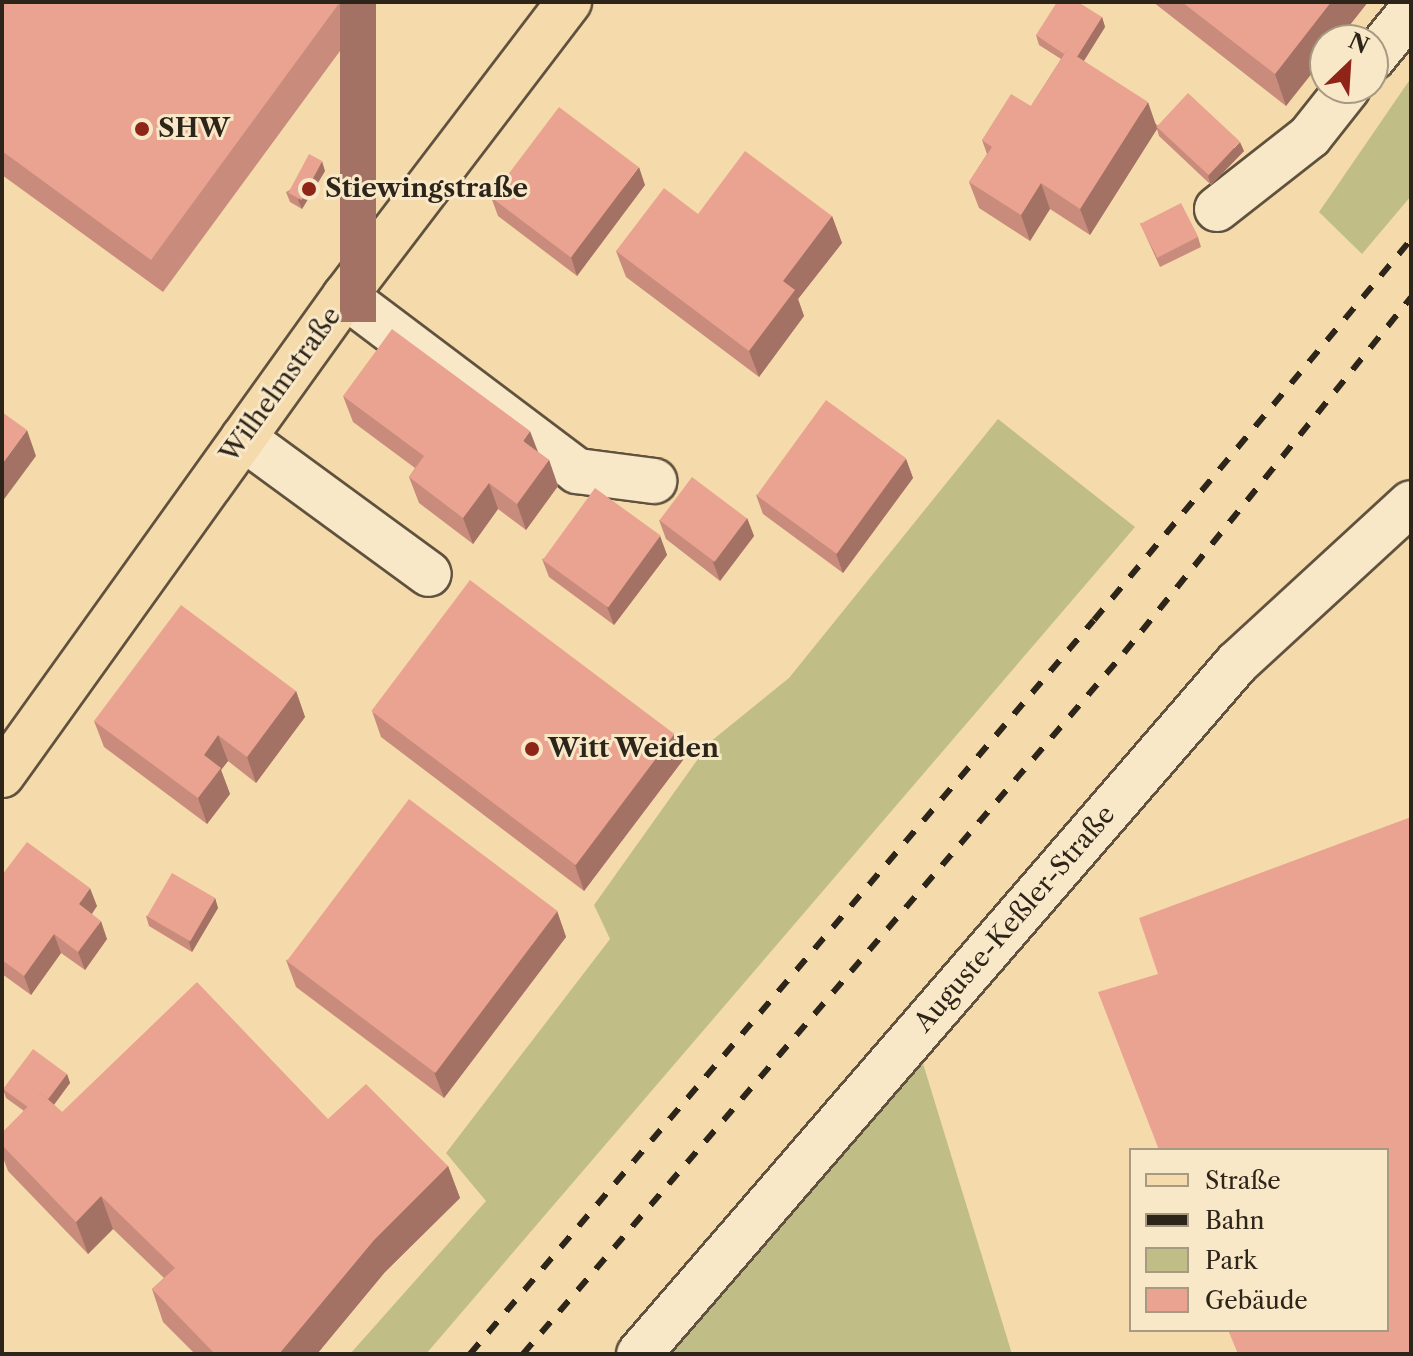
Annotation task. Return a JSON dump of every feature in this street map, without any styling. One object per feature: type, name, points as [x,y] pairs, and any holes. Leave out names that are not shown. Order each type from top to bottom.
[{"type":"main road","name":"Wilhelmstraße","points":[[2,775],[345,296],[569,2]]},
{"type":"street","points":[[1389,38],[1411,11]]},
{"type":"street","points":[[1217,209],[1310,136],[1335,104]]},
{"type":"street","points":[[345,296],[577,471],[654,481]]},
{"type":"street","points":[[243,438],[429,574]]},
{"type":"street","name":"Auguste-Keßler-Straße","points":[[639,1354],[1237,663],[1411,503]]},
{"type":"green space","points":[[1411,78],[1411,196],[1362,254],[1319,212]]},
{"type":"green space","points":[[998,419],[1135,527],[426,1354],[350,1354],[486,1201],[446,1153],[610,939],[594,905],[710,742],[789,678]]},
{"type":"green space","points":[[921,1057],[1012,1354],[654,1354]]},
{"type":"building","name":"SHW","points":[[2,2],[340,2],[151,260],[2,151]]},
{"type":"building","points":[[1057,2],[1078,2],[1102,17],[1077,57],[1067,50],[1064,54],[1036,35]]},
{"type":"building","points":[[1182,2],[1331,2],[1314,24],[1309,24],[1309,30],[1275,74]]},
{"type":"building","points":[[1067,50],[1148,102],[1080,209],[1041,183],[1021,215],[969,182],[992,147],[982,140],[1011,94],[1031,106]]},
{"type":"building","points":[[1188,93],[1240,141],[1209,175],[1157,127]]},
{"type":"building","points":[[559,107],[639,167],[571,257],[491,197]]},
{"type":"building","points":[[745,151],[832,216],[783,281],[795,290],[749,351],[616,251],[664,188],[698,214]]},
{"type":"building","points":[[309,154],[322,161],[302,200],[288,193]]},
{"type":"building","points":[[1181,203],[1198,237],[1157,258],[1140,224]]},
{"type":"building","points":[[392,329],[530,431],[523,441],[549,460],[517,504],[489,483],[463,518],[409,477],[424,456],[343,396]]},
{"type":"building","points":[[826,400],[906,458],[837,554],[757,495]]},
{"type":"building","points":[[2,412],[27,430],[2,464]]},
{"type":"building","points":[[692,477],[747,519],[715,562],[660,520]]},
{"type":"building","points":[[595,488],[661,536],[608,608],[543,560]]},
{"type":"building","name":"Witt Weiden","points":[[470,580],[674,734],[576,865],[371,711]]},
{"type":"building","points":[[181,605],[296,691],[247,757],[218,735],[204,755],[221,768],[198,798],[94,721]]},
{"type":"building","points":[[409,799],[558,911],[435,1073],[287,961]]},
{"type":"building","points":[[1411,817],[1411,1354],[1238,1354],[1229,1332],[1389,1332],[1389,1148],[1158,1148],[1098,992],[1158,974],[1139,918]]},
{"type":"building","points":[[27,842],[90,888],[79,904],[101,921],[78,952],[54,934],[24,976],[2,960],[2,875]]},
{"type":"building","points":[[172,873],[215,898],[190,941],[147,916]]},
{"type":"building","points":[[197,982],[328,1119],[366,1084],[448,1166],[374,1240],[279,1354],[215,1354],[152,1289],[175,1268],[101,1196],[76,1222],[2,1145],[2,1133],[41,1093],[62,1112]]},
{"type":"building","points":[[33,1049],[67,1074],[48,1099],[41,1093],[28,1107],[3,1089]]},
{"type":"railway","points":[[470,1354],[1094,620],[1411,239]]},
{"type":"railway","points":[[523,1354],[1124,653],[1411,297]]},
{"type":"place","name":"SHW","points":[[142,129]]},
{"type":"place","name":"Stiewingstraße","points":[[309,189]]},
{"type":"place","name":"Witt Weiden","points":[[532,749]]}]
